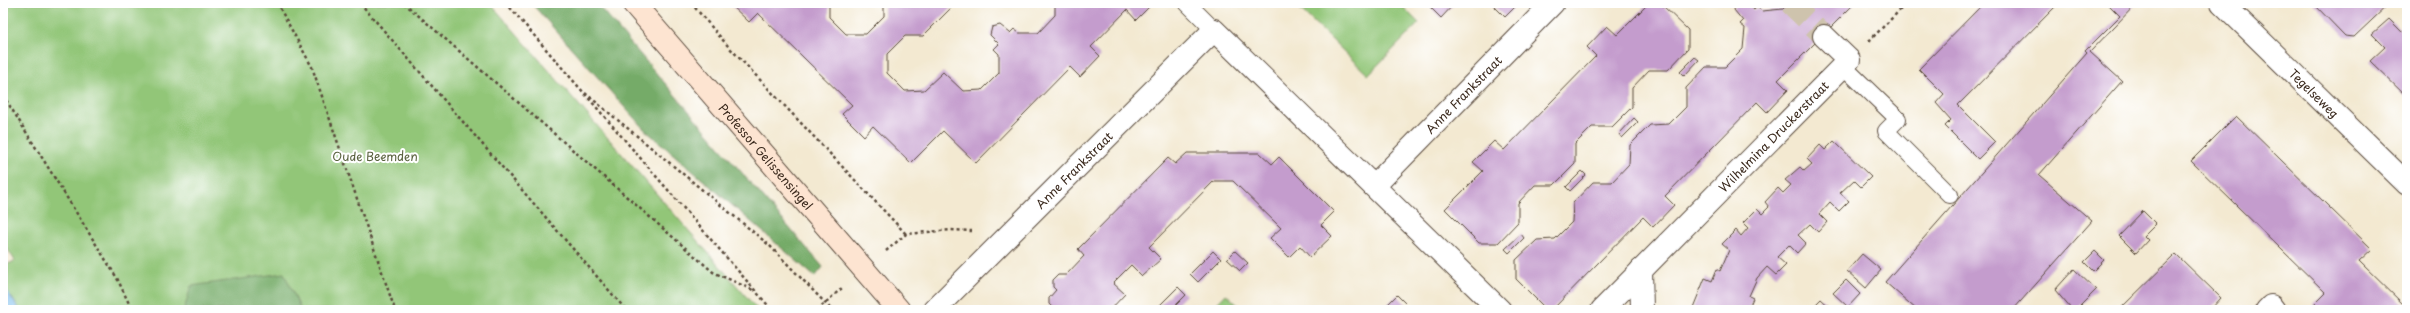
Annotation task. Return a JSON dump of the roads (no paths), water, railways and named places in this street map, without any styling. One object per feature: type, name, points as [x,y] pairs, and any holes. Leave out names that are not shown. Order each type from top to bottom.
[{"type":"main road","name":"Professor Gelissensingel","points":[[634,3],[899,310]]},
{"type":"street","name":"Anne Frankstraat","points":[[1374,186],[1553,3]]},
{"type":"street","name":"Tegelseweg","points":[[2222,3],[2407,184]]},
{"type":"street","points":[[1214,30],[1500,310]]},
{"type":"street","name":"Anne Frankstraat","points":[[934,310],[1214,30]]},
{"type":"street","points":[[1824,36],[1846,63]]},
{"type":"street","name":"Wilhelmina Druckerstraat","points":[[1602,310],[1846,63]]},
{"type":"street","points":[[1642,270],[1642,310]]},
{"type":"street","points":[[2267,310],[2271,306],[2274,310]]},
{"type":"lane","points":[[1187,3],[1214,30]]},
{"type":"lane","points":[[1846,63],[1898,119],[1886,131],[1950,195]]},
{"type":"water","points":[[3,285],[20,310],[3,310]]},
{"type":"tunnel","points":[[1790,3],[1824,36]]},
{"type":"park label","name":"Oude Beemden","points":[[375,156]]}]
